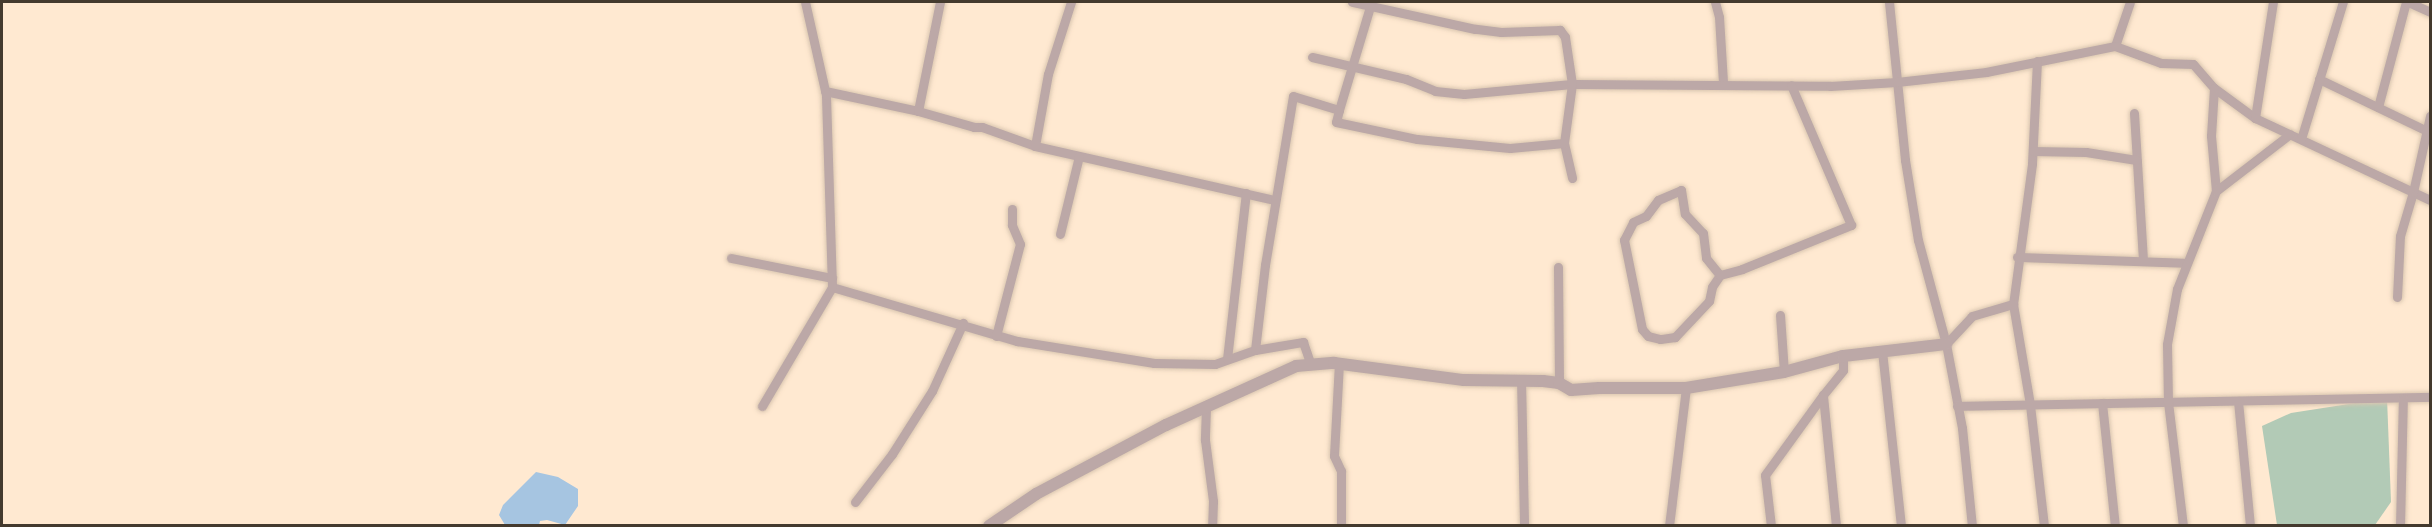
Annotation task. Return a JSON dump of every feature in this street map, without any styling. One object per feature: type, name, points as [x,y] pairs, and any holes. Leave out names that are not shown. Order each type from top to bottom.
[{"type":"street","points":[[762,406],[832,282],[825,91],[805,2]]},
{"type":"street","points":[[918,111],[940,2]]},
{"type":"street","points":[[1035,146],[1048,74],[1071,2]]},
{"type":"street","points":[[1352,2],[1393,9],[1443,23],[1502,32],[1560,30],[1565,37],[1572,84],[1564,143],[1572,178]]},
{"type":"street","points":[[1715,2],[1719,16],[1723,83]]},
{"type":"street","points":[[1889,2],[1905,160],[1918,240],[1946,344],[1957,406],[1972,525]]},
{"type":"street","points":[[2115,46],[2130,2]]},
{"type":"street","points":[[2255,118],[2273,2]]},
{"type":"street","points":[[2301,140],[2343,2]]},
{"type":"street","points":[[2378,107],[2407,2],[2430,12]]},
{"type":"street","points":[[1370,4],[1336,122],[1417,139],[1510,148],[1564,143]]},
{"type":"street","points":[[1312,57],[1406,79],[1435,91],[1464,94],[1572,84],[1791,85],[1897,82],[1986,72],[2115,46],[2161,63],[2193,64],[2214,88],[2255,118],[2430,200]]},
{"type":"street","points":[[2037,61],[2033,151],[2013,304],[2030,405],[2044,525]]},
{"type":"street","points":[[2319,79],[2427,131]]},
{"type":"street","points":[[1720,274],[1706,258],[1703,233],[1685,214],[1681,190],[1658,200],[1646,216],[1633,222],[1624,240],[1642,329],[1648,336],[1660,339],[1675,337],[1709,301],[1712,287],[1720,274],[1742,269],[1851,225],[1791,85]]},
{"type":"street","points":[[2183,525],[2168,402],[2167,344],[2177,289],[2216,191],[2211,136],[2214,88]]},
{"type":"street","points":[[825,91],[918,111],[962,125],[982,127],[1035,146],[1275,200]]},
{"type":"street","points":[[1255,350],[1275,200],[1293,96],[1339,110]]},
{"type":"street","points":[[2134,112],[2143,261]]},
{"type":"street","points":[[2397,297],[2400,236],[2413,192],[2430,116]]},
{"type":"street","points":[[2216,191],[2290,134]]},
{"type":"street","points":[[2033,151],[2086,152],[2136,160]]},
{"type":"street","points":[[1060,234],[1079,156]]},
{"type":"street","points":[[1227,359],[1246,193]]},
{"type":"street","points":[[996,336],[1020,244],[1012,225],[1012,209]]},
{"type":"street","points":[[2018,257],[2186,263]]},
{"type":"street","points":[[731,258],[832,282],[963,323],[996,336],[1154,363],[1215,364],[1255,350],[1303,342],[1311,365]]},
{"type":"street","points":[[1558,267],[1559,383]]},
{"type":"street","points":[[989,525],[1036,494],[1166,425],[1296,366],[1339,363],[1464,380],[1521,379],[1559,383],[1571,390],[1686,388],[1784,372],[1843,356],[1946,344],[1972,316],[2013,304]]},
{"type":"street","points":[[1780,315],[1784,372]]},
{"type":"street","points":[[855,502],[892,454],[932,391],[963,323]]},
{"type":"street","points":[[1882,351],[1901,525]]},
{"type":"street","points":[[1771,525],[1765,475],[1843,370],[1843,356]]},
{"type":"street","points":[[1339,363],[1334,456],[1341,471],[1341,525]]},
{"type":"street","points":[[1521,379],[1524,525]]},
{"type":"street","points":[[1669,525],[1686,388]]},
{"type":"street","points":[[1823,395],[1836,525]]},
{"type":"street","points":[[1957,406],[2430,397]]},
{"type":"street","points":[[2400,525],[2403,398]]},
{"type":"street","points":[[2238,401],[2250,525]]},
{"type":"street","points":[[2102,403],[2115,525]]},
{"type":"street","points":[[1206,407],[1205,440],[1213,501],[1212,525]]},
{"type":"green space","points":[[2387,398],[2391,502],[2375,525],[2277,525],[2262,426],[2291,413]]},
{"type":"water","points":[[536,472],[558,477],[578,489],[578,506],[565,525],[547,520],[540,521],[539,525],[505,525],[499,515],[503,505]]}]
